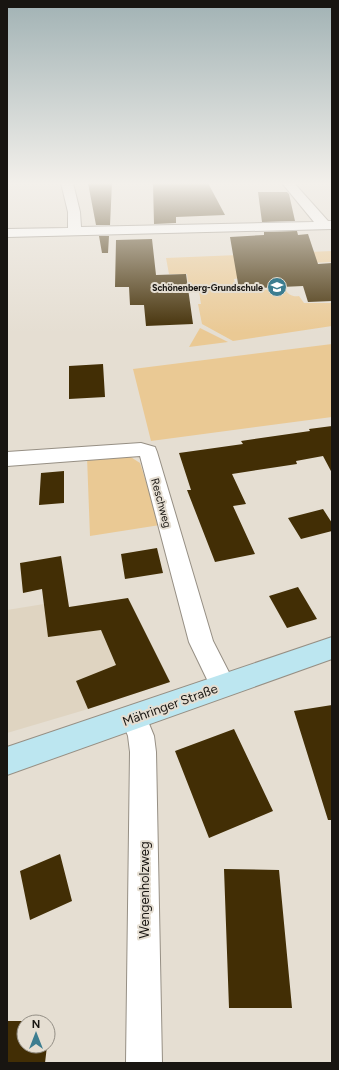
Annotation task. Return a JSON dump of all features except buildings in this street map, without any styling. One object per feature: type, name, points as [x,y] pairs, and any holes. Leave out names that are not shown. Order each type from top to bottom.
[{"type":"street","name":"Reschweg","points":[[7,459],[141,449],[148,452],[201,642],[223,686]]},
{"type":"street","name":"Mähringer Straße","points":[[7,761],[332,648]]},
{"type":"street","name":"Wengenholzweg","points":[[134,718],[141,736],[143,752],[144,1063]]},
{"type":"shaded area","name":"Schönenberg-Grundschule","points":[[332,251],[332,262],[240,266],[241,278],[234,279],[237,291],[285,289],[291,295],[299,296],[304,303],[331,303],[332,326],[233,341],[202,324],[198,304],[201,304],[199,291],[193,291],[192,284],[188,284],[187,274],[169,274],[166,258]]},
{"type":"shaded area","points":[[200,328],[228,342],[189,347]]},
{"type":"shaded area","points":[[332,344],[332,417],[151,441],[133,369]]},
{"type":"shaded area","points":[[126,454],[140,463],[160,525],[90,536],[87,457]]},
{"type":"shaded area","points":[[114,600],[118,610],[170,682],[88,709],[7,733],[7,610],[44,604],[45,611]]},
{"type":"place","name":"Schönenberg-Grundschule","points":[[277,287]]}]
